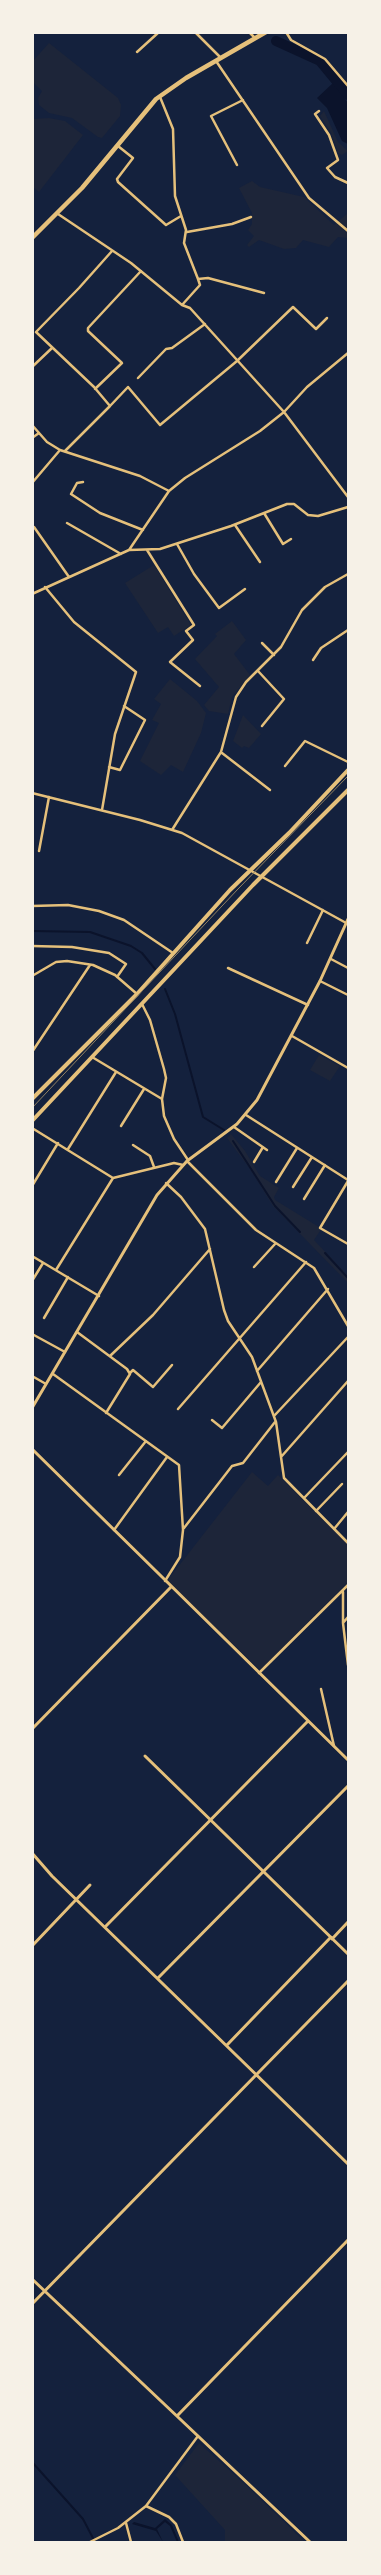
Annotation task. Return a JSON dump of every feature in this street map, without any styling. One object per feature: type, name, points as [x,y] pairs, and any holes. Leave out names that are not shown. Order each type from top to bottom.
[{"type":"highway","points":[[32,238],[58,214],[160,96],[177,84],[266,33]]},
{"type":"main road","points":[[32,1099],[137,994],[175,954],[218,902],[289,833],[348,770]]},
{"type":"main road","points":[[32,1121],[262,876],[348,790]]},
{"type":"street","points":[[137,52],[158,32]]},
{"type":"street","points":[[195,32],[219,60],[243,100],[309,198],[348,232]]},
{"type":"street","points":[[249,32],[256,38]]},
{"type":"street","points":[[286,32],[291,40],[325,59],[348,86]]},
{"type":"street","points":[[160,96],[172,129],[175,196],[186,232],[184,244],[200,285],[182,305]]},
{"type":"street","points":[[237,165],[211,116],[243,100]]},
{"type":"street","points":[[319,111],[315,114],[329,135],[338,160],[327,168],[335,177],[348,183]]},
{"type":"street","points":[[118,145],[133,158],[117,179],[118,182],[166,225],[181,216]]},
{"type":"street","points":[[58,214],[141,271],[182,305],[190,308],[284,412],[348,498]]},
{"type":"street","points":[[186,232],[232,224],[251,217]]},
{"type":"street","points":[[110,406],[36,332],[112,251]]},
{"type":"street","points":[[95,389],[122,363],[88,331],[88,328],[141,271]]},
{"type":"street","points":[[198,279],[208,278],[264,293]]},
{"type":"street","points":[[65,452],[128,387],[160,425],[237,361],[294,307],[316,329],[327,318]]},
{"type":"street","points":[[138,378],[166,348],[172,348],[205,324]]},
{"type":"street","points":[[32,368],[52,348]]},
{"type":"street","points":[[129,550],[169,491],[185,478],[260,431],[284,412],[307,387],[348,354]]},
{"type":"street","points":[[32,425],[47,442],[60,450],[140,476],[169,491]]},
{"type":"street","points":[[32,438],[39,433]]},
{"type":"street","points":[[32,483],[60,450]]},
{"type":"street","points":[[83,482],[77,482],[71,494],[100,513],[142,530]]},
{"type":"street","points":[[32,594],[129,550],[147,550],[177,544],[235,525],[287,504],[294,504],[308,515],[318,516],[348,507]]},
{"type":"street","points":[[264,513],[283,544],[290,539]]},
{"type":"street","points":[[67,523],[121,554]]},
{"type":"street","points":[[235,525],[260,562]]},
{"type":"street","points":[[34,527],[69,577]]},
{"type":"street","points":[[177,544],[194,574],[220,608],[246,589]]},
{"type":"street","points":[[147,550],[194,625],[186,630],[193,640],[170,662],[200,686]]},
{"type":"street","points":[[172,830],[221,752],[236,696],[246,682],[281,647],[302,610],[325,587],[348,574]]},
{"type":"street","points":[[45,587],[74,622],[136,672],[115,734],[102,810]]},
{"type":"street","points":[[313,660],[321,648],[348,630]]},
{"type":"street","points":[[262,643],[274,655]]},
{"type":"street","points":[[258,671],[284,700],[262,726]]},
{"type":"street","points":[[109,767],[120,770],[145,720],[124,706]]},
{"type":"street","points":[[285,766],[305,741],[348,762]]},
{"type":"street","points":[[221,752],[270,790]]},
{"type":"street","points":[[32,793],[172,830],[250,869],[348,922],[308,1006],[260,1094],[246,1115],[234,1127],[183,1165],[166,1183],[150,1206],[32,1408]]},
{"type":"street","points":[[39,851],[49,797]]},
{"type":"street","points":[[32,906],[68,905],[98,910],[124,920],[175,954]]},
{"type":"street","points":[[307,944],[323,910]]},
{"type":"street","points":[[32,946],[72,946],[109,953],[126,964],[117,977]]},
{"type":"street","points":[[331,959],[348,968]]},
{"type":"street","points":[[32,976],[56,962],[67,961],[90,965],[117,977],[137,994]]},
{"type":"street","points":[[32,1052],[90,965]]},
{"type":"street","points":[[228,968],[308,1006]]},
{"type":"street","points":[[320,981],[348,996]]},
{"type":"street","points":[[142,1004],[150,1020],[166,1078],[162,1099],[164,1116],[174,1139],[188,1161],[256,1230],[275,1244],[306,1262],[320,1275],[348,1326]]},
{"type":"street","points":[[292,1036],[348,1068]]},
{"type":"street","points":[[92,1057],[162,1099]]},
{"type":"street","points":[[68,1149],[116,1072]]},
{"type":"street","points":[[121,1126],[144,1088]]},
{"type":"street","points":[[246,1115],[348,1180],[320,1228],[348,1244]]},
{"type":"street","points":[[234,1127],[265,1148],[254,1162]]},
{"type":"street","points":[[32,1128],[112,1178]]},
{"type":"street","points":[[32,1186],[58,1143]]},
{"type":"street","points":[[133,1145],[150,1156],[154,1167]]},
{"type":"street","points":[[276,1182],[297,1147]]},
{"type":"street","points":[[293,1187],[312,1157]]},
{"type":"street","points":[[56,1270],[112,1178],[174,1163],[183,1165]]},
{"type":"street","points":[[304,1199],[325,1165]]},
{"type":"street","points":[[166,1183],[181,1196],[205,1229],[224,1310],[252,1357],[276,1422],[284,1478],[348,1543]]},
{"type":"street","points":[[254,1267],[275,1244]]},
{"type":"street","points":[[110,1356],[153,1315],[210,1249]]},
{"type":"street","points":[[32,1256],[98,1296]]},
{"type":"street","points":[[32,1281],[43,1262]]},
{"type":"street","points":[[178,1409],[306,1262]]},
{"type":"street","points":[[44,1318],[68,1277]]},
{"type":"street","points":[[257,1371],[328,1289]]},
{"type":"street","points":[[77,1332],[128,1369],[130,1374]]},
{"type":"street","points":[[32,1334],[65,1352]]},
{"type":"street","points":[[274,1416],[348,1337]]},
{"type":"street","points":[[106,1413],[133,1370],[153,1387],[172,1365]]},
{"type":"street","points":[[52,1374],[179,1465],[183,1530],[179,1561],[165,1581]]},
{"type":"street","points":[[32,1376],[46,1384]]},
{"type":"street","points":[[281,1457],[348,1381]]},
{"type":"street","points":[[212,1420],[222,1428],[262,1382]]},
{"type":"street","points":[[183,1530],[232,1466],[243,1463],[276,1422]]},
{"type":"street","points":[[119,1475],[146,1440]]},
{"type":"street","points":[[32,1449],[348,1760]]},
{"type":"street","points":[[304,1498],[348,1452]]},
{"type":"street","points":[[114,1530],[167,1457]]},
{"type":"street","points":[[316,1511],[342,1484]]},
{"type":"street","points":[[334,1529],[348,1512]]},
{"type":"street","points":[[259,1673],[348,1585]]},
{"type":"street","points":[[32,1730],[171,1587]]},
{"type":"street","points":[[343,1591],[343,1623],[348,1665]]},
{"type":"street","points":[[343,1623],[348,1617]]},
{"type":"street","points":[[321,1689],[334,1746]]},
{"type":"street","points":[[105,1927],[308,1721]]},
{"type":"street","points":[[145,1756],[348,1954]]},
{"type":"street","points":[[158,1978],[348,1786]]},
{"type":"street","points":[[32,1852],[76,1900],[348,2164]]},
{"type":"street","points":[[32,1946],[90,1884]]},
{"type":"street","points":[[227,2045],[348,1922]]},
{"type":"street","points":[[32,2304],[348,1981]]},
{"type":"street","points":[[177,2416],[348,2240]]},
{"type":"street","points":[[32,2279],[310,2542]]},
{"type":"street","points":[[90,2542],[126,2523],[146,2506],[198,2436]]},
{"type":"street","points":[[146,2506],[169,2517],[176,2524],[183,2542]]},
{"type":"street","points":[[126,2523],[131,2542]]},
{"type":"shaded area","points":[[49,43],[118,98],[121,105],[120,116],[102,138],[72,118],[49,113],[39,105],[38,98],[42,91],[33,82],[32,62]]},
{"type":"shaded area","points":[[333,83],[348,103],[348,144],[342,141],[327,108],[317,98]]},
{"type":"shaded area","points":[[324,111],[338,142],[348,151],[342,155],[338,153],[331,133],[320,116]]},
{"type":"shaded area","points":[[49,118],[65,121],[83,135],[39,192],[33,187],[32,119]]},
{"type":"shaded area","points":[[252,181],[260,187],[304,197],[334,225],[348,213],[348,238],[338,237],[329,247],[303,240],[296,248],[284,249],[259,240],[249,247],[247,245],[254,236],[248,230],[252,224],[252,213],[239,188]]},
{"type":"shaded area","points":[[154,565],[191,625],[174,636],[168,627],[158,633],[125,583]]},
{"type":"shaded area","points":[[232,621],[246,640],[234,654],[250,675],[232,697],[228,714],[209,711],[204,705],[219,687],[195,659],[217,636],[215,634]]},
{"type":"shaded area","points":[[170,679],[197,701],[206,713],[201,733],[183,772],[171,765],[161,775],[140,761],[159,723],[152,720],[161,704],[154,699]]},
{"type":"shaded area","points":[[243,715],[261,734],[249,748],[244,746],[242,748],[233,741]]},
{"type":"shaded area","points":[[319,1055],[340,1066],[330,1081],[310,1070]]},
{"type":"shaded area","points":[[231,1134],[245,1151],[260,1176],[279,1188],[274,1197],[275,1200],[319,1227],[320,1231],[314,1240],[348,1276],[348,1283],[273,1206],[250,1169],[227,1138]]},
{"type":"shaded area","points":[[252,1472],[268,1486],[278,1475],[348,1545],[348,1582],[260,1670],[167,1581]]},
{"type":"shaded area","points":[[199,2443],[305,2542],[225,2542],[225,2530],[175,2475]]},
{"type":"shaded area","points":[[165,2519],[172,2525],[179,2542],[177,2542],[170,2526],[165,2522],[157,2529],[163,2542],[156,2531],[132,2524],[134,2522],[155,2528]]},
{"type":"waterway","points":[[276,41],[320,61],[348,95]]},
{"type":"waterway","points":[[32,931],[90,932],[131,946],[142,953],[155,969]]},
{"type":"waterway","points":[[165,989],[175,1014],[203,1117],[224,1130]]},
{"type":"waterway","points":[[233,1141],[275,1206],[300,1232]]},
{"type":"waterway","points":[[325,1253],[348,1278]]},
{"type":"waterway","points":[[32,2462],[83,2519],[95,2542]]},
{"type":"tram line","points":[[32,1108],[238,889],[348,776]]}]
